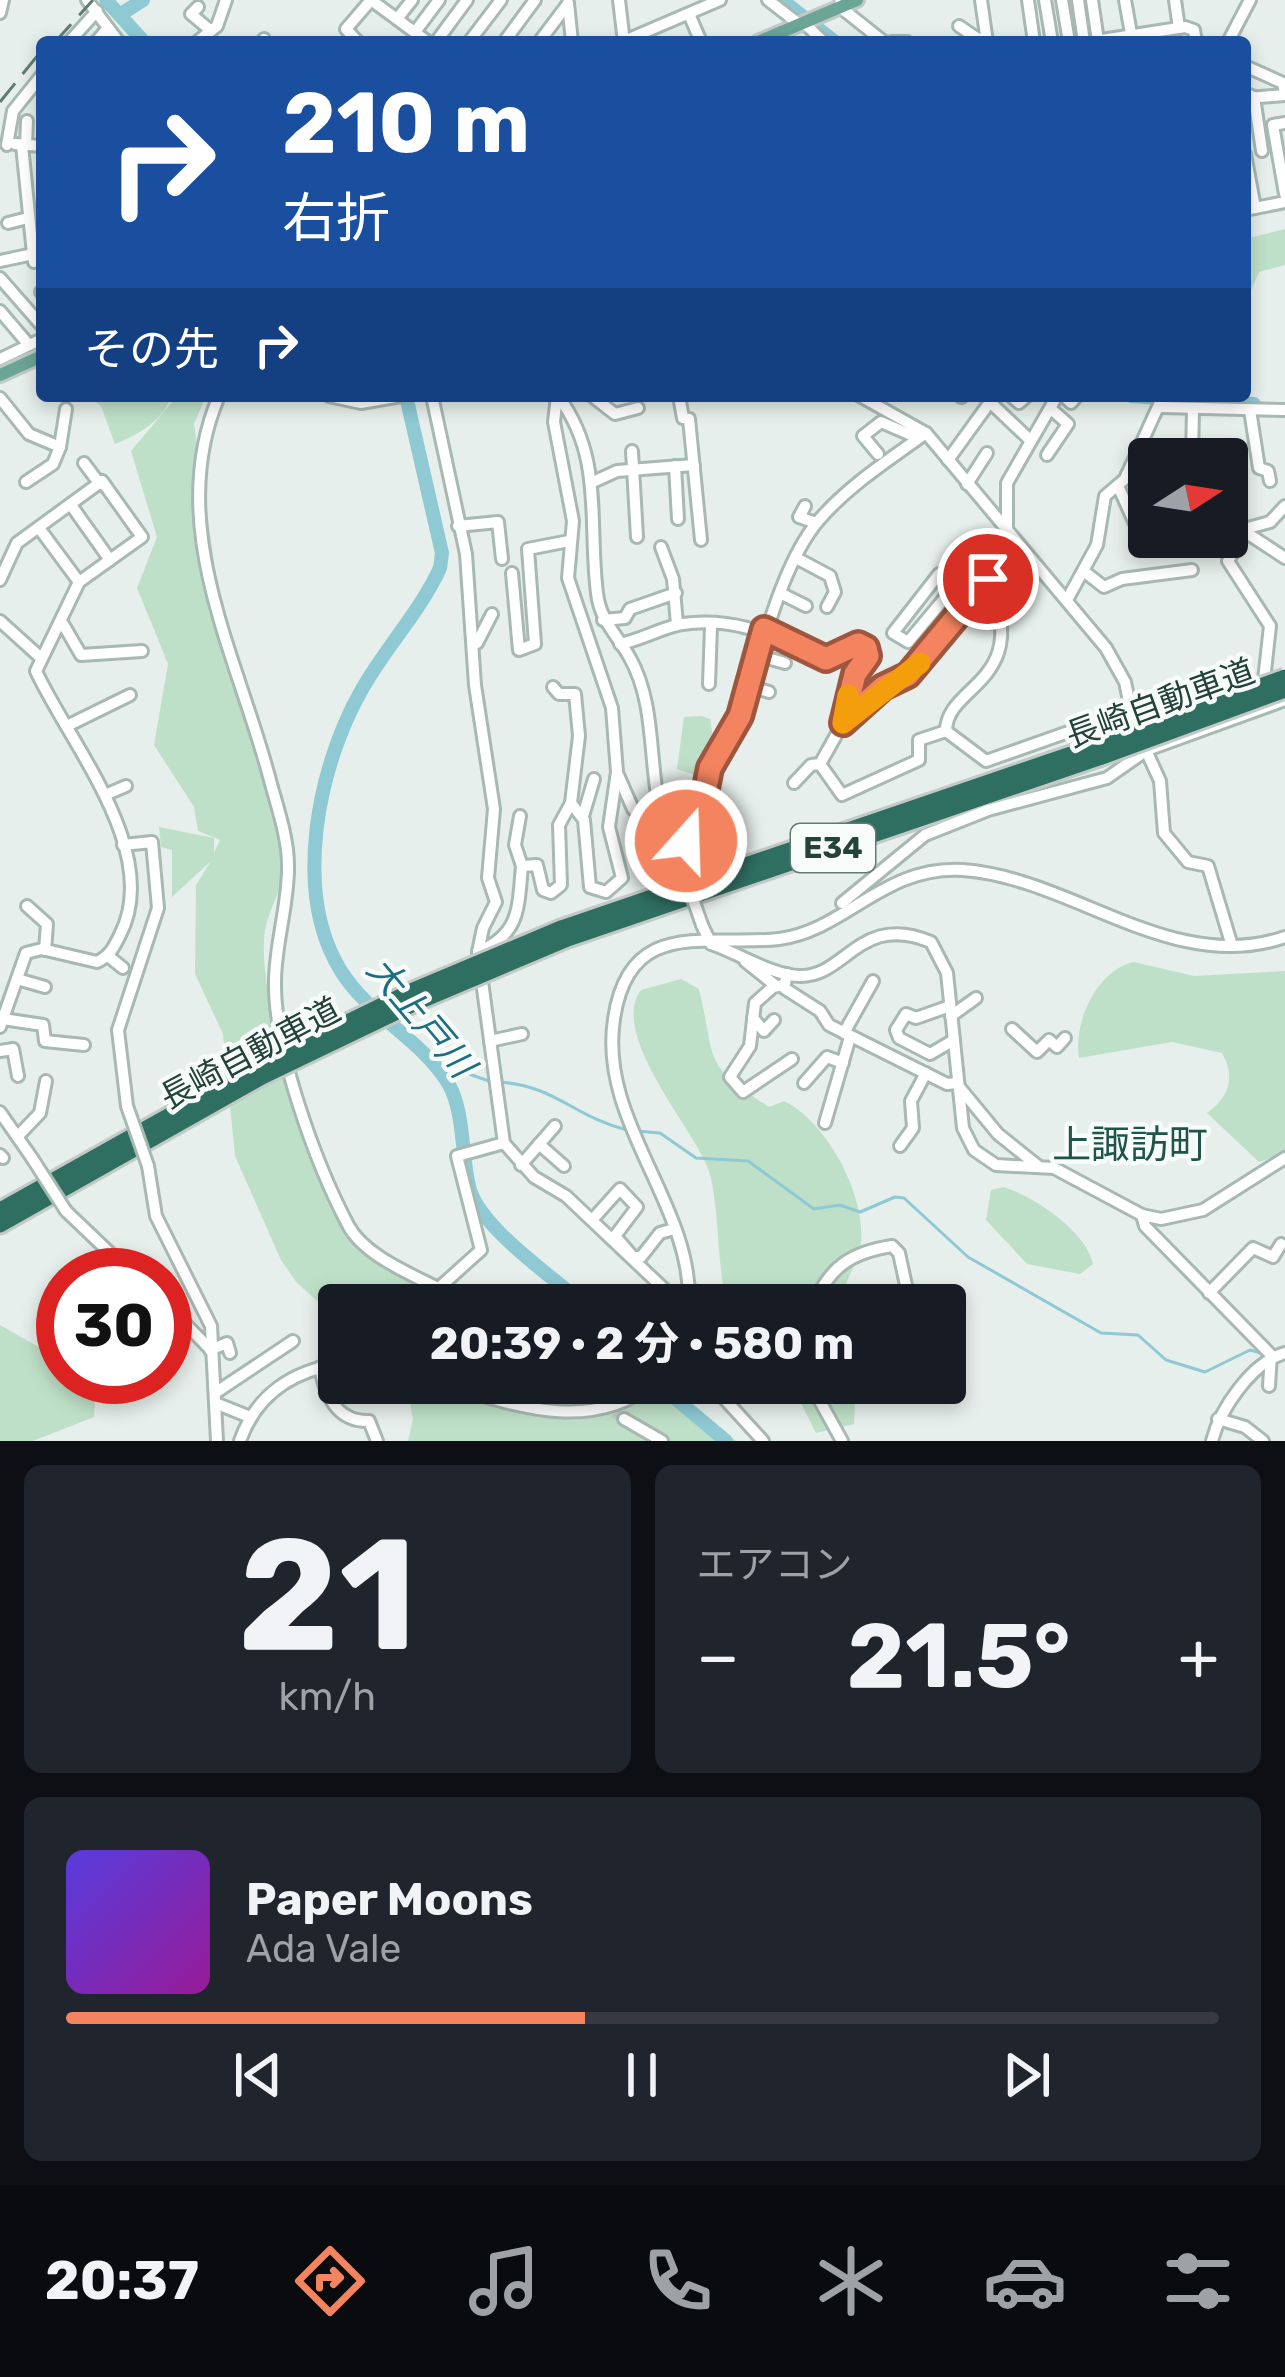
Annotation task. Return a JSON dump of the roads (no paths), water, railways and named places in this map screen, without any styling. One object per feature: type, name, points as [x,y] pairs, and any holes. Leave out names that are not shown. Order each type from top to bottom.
[{"type":"highway","name":"長崎自動車道","points":[[1100,751],[1285,677]]},
{"type":"highway","name":"長崎自動車道","points":[[0,1210],[260,1071],[564,934],[1285,690]]},
{"type":"highway","name":"長崎自動車道","points":[[0,1225],[260,1071]]},
{"type":"main road","points":[[772,36],[832,6],[856,0]]},
{"type":"main road","points":[[0,375],[36,359]]},
{"type":"street","points":[[0,13],[3,0]]},
{"type":"street","points":[[87,0],[114,36]]},
{"type":"street","points":[[206,36],[217,26],[226,0]]},
{"type":"street","points":[[352,36],[346,29],[371,0],[422,36]]},
{"type":"street","points":[[397,19],[412,0]]},
{"type":"street","points":[[415,32],[440,0]]},
{"type":"street","points":[[437,36],[467,0]]},
{"type":"street","points":[[474,36],[501,0]]},
{"type":"street","points":[[508,36],[532,4],[518,0]]},
{"type":"street","points":[[619,0],[623,36]]},
{"type":"street","points":[[636,36],[720,0]]},
{"type":"street","points":[[768,0],[817,36]]},
{"type":"street","points":[[981,0],[986,36]]},
{"type":"street","points":[[1028,0],[1033,36]]},
{"type":"street","points":[[1046,0],[1051,36]]},
{"type":"street","points":[[1062,0],[1068,36]]},
{"type":"street","points":[[1078,0],[1088,36]]},
{"type":"street","points":[[1090,36],[1092,0]]},
{"type":"street","points":[[1126,0],[1132,36]]},
{"type":"street","points":[[1174,0],[1180,28]]},
{"type":"street","points":[[1231,36],[1250,0]]},
{"type":"street","points":[[543,36],[568,3]]},
{"type":"street","points":[[568,3],[571,36]]},
{"type":"street","points":[[832,6],[875,36]]},
{"type":"street","points":[[198,7],[191,14],[204,36]]},
{"type":"street","points":[[74,36],[97,11]]},
{"type":"street","points":[[688,14],[698,36]]},
{"type":"street","points":[[959,26],[974,36]]},
{"type":"street","points":[[101,36],[108,28]]},
{"type":"street","points":[[1145,36],[1180,28],[1195,30],[1196,36]]},
{"type":"street","points":[[1251,69],[1284,86]]},
{"type":"street","points":[[36,82],[13,111],[4,146],[36,146]]},
{"type":"street","points":[[1251,96],[1284,86]]},
{"type":"street","points":[[1251,109],[1262,151]]},
{"type":"street","points":[[27,121],[28,218],[36,236]]},
{"type":"street","points":[[1251,208],[1285,198],[1281,148],[1273,125],[1285,123]]},
{"type":"street","points":[[1251,153],[1281,148]]},
{"type":"street","points":[[26,178],[36,179]]},
{"type":"street","points":[[8,223],[28,218]]},
{"type":"street","points":[[0,261],[36,256]]},
{"type":"street","points":[[0,278],[36,319]]},
{"type":"street","points":[[0,311],[29,345]]},
{"type":"street","points":[[0,359],[36,342]]},
{"type":"street","points":[[0,398],[29,434],[60,447]]},
{"type":"street","points":[[217,402],[197,464],[199,523],[215,604],[266,764],[288,865],[275,968],[279,1037],[320,1168],[356,1238],[437,1284]]},
{"type":"street","points":[[434,402],[448,454],[494,809],[487,863],[496,902],[478,952],[504,1143],[521,1165],[592,1220],[662,1284]]},
{"type":"street","points":[[556,402],[554,422],[573,521],[566,562],[580,621],[612,708],[617,772],[610,827],[622,878],[606,892],[590,887],[586,877],[583,818],[595,779]]},
{"type":"street","points":[[562,402],[575,417],[593,482],[602,619],[638,680],[658,807],[704,932],[782,982],[847,1035],[959,1085],[998,1134],[1038,1166]]},
{"type":"street","points":[[600,402],[615,414],[638,408]]},
{"type":"street","points":[[681,402],[692,443],[701,540]]},
{"type":"street","points":[[871,402],[923,431],[1068,598],[1116,661],[1134,724],[1160,781],[1164,832],[1188,862],[1208,866],[1232,946]]},
{"type":"street","points":[[948,460],[984,402]]},
{"type":"street","points":[[989,402],[1030,440]]},
{"type":"street","points":[[843,723],[883,687],[908,675],[988,579],[1009,533],[1007,483],[1056,402]]},
{"type":"street","points":[[1047,455],[1068,424],[1058,402]]},
{"type":"street","points":[[1068,598],[1086,573],[1105,496],[1127,474],[1162,402],[1193,409],[1285,410]]},
{"type":"street","points":[[26,482],[53,464],[66,409]]},
{"type":"street","points":[[1192,438],[1193,409]]},
{"type":"street","points":[[1250,410],[1259,468],[1268,471],[1270,481]]},
{"type":"street","points":[[878,454],[863,436],[881,422],[911,435],[923,431]]},
{"type":"street","points":[[673,847],[692,837],[698,827],[710,768],[732,734],[764,629],[816,523],[855,484],[923,431]]},
{"type":"street","points":[[692,443],[708,442]]},
{"type":"street","points":[[632,451],[637,537]]},
{"type":"street","points":[[968,484],[987,453]]},
{"type":"street","points":[[84,463],[142,537],[79,582],[63,625],[36,671],[105,795],[123,845],[130,914],[107,956],[89,962],[45,950],[26,953],[2,1023],[42,1022],[45,1041],[84,1045]]},
{"type":"street","points":[[593,482],[635,470],[694,465]]},
{"type":"street","points":[[675,466],[678,519]]},
{"type":"street","points":[[0,580],[17,544],[117,471]]},
{"type":"street","points":[[1118,486],[1128,508]]},
{"type":"street","points":[[70,505],[110,560]]},
{"type":"street","points":[[805,506],[799,517],[816,523]]},
{"type":"street","points":[[1248,532],[1285,506]]},
{"type":"street","points":[[458,526],[498,522],[499,550],[512,573],[519,650],[535,644],[528,549],[534,544],[569,541]]},
{"type":"street","points":[[39,528],[79,582]]},
{"type":"street","points":[[1248,537],[1285,558]]},
{"type":"street","points":[[662,547],[676,593],[677,624]]},
{"type":"street","points":[[1229,558],[1270,626],[1260,710]]},
{"type":"street","points":[[798,559],[830,576],[836,592],[827,607]]},
{"type":"street","points":[[550,561],[566,562]]},
{"type":"street","points":[[1104,587],[1122,578],[1192,570]]},
{"type":"street","points":[[512,573],[530,571]]},
{"type":"street","points":[[1086,573],[1117,602]]},
{"type":"street","points":[[953,588],[908,643],[893,633],[939,574],[947,574],[965,602]]},
{"type":"street","points":[[946,731],[949,714],[995,665],[1001,616],[988,579]]},
{"type":"street","points":[[580,621],[625,618],[630,609],[676,593]]},
{"type":"street","points":[[782,594],[806,606]]},
{"type":"street","points":[[476,646],[492,614]]},
{"type":"street","points":[[0,621],[41,658]]},
{"type":"street","points":[[620,644],[677,624],[764,629],[826,659],[858,644],[866,648],[868,656],[855,674],[843,723],[820,764],[794,783]]},
{"type":"street","points":[[63,625],[81,656],[118,659],[142,651]]},
{"type":"street","points":[[709,684],[711,626]]},
{"type":"street","points":[[757,655],[784,663]]},
{"type":"street","points":[[748,686],[769,692]]},
{"type":"street","points":[[522,866],[537,865],[544,890],[558,890],[559,824],[571,803],[579,736],[575,694],[559,694],[553,687]]},
{"type":"street","points":[[69,725],[130,695]]},
{"type":"street","points":[[839,911],[839,905],[925,836],[988,810],[1107,778],[1148,750],[1285,700]]},
{"type":"street","points":[[946,731],[986,760],[1090,724],[1109,732],[1134,724]]},
{"type":"street","points":[[820,764],[842,795],[920,760],[920,740],[946,731]]},
{"type":"street","points":[[617,772],[633,809],[673,847]]},
{"type":"street","points":[[105,795],[127,786]]},
{"type":"street","points":[[571,803],[583,818]]},
{"type":"street","points":[[478,952],[506,937],[514,925],[522,866],[515,845],[520,816]]},
{"type":"street","points":[[123,845],[152,842],[158,908],[120,1016],[118,1064],[148,1166],[157,1216],[211,1326],[217,1441]]},
{"type":"street","points":[[687,1284],[674,1228],[620,1096],[614,1016],[628,976],[664,944],[704,932],[781,938],[899,879],[964,870],[1034,888],[1175,940],[1255,947],[1285,937]]},
{"type":"street","points":[[26,906],[46,924],[45,950]]},
{"type":"street","points":[[793,1058],[743,1092],[730,1074],[746,1056],[755,1003],[782,982],[821,970],[869,938],[918,936],[931,942],[944,960],[963,1128],[974,1150],[996,1166],[1038,1166],[1073,1177],[1142,1215],[1187,1216],[1285,1157]]},
{"type":"street","points":[[107,956],[123,968]]},
{"type":"street","points":[[55,972],[69,957]]},
{"type":"street","points":[[17,979],[46,987]]},
{"type":"street","points":[[825,1123],[847,1035],[873,981]]},
{"type":"street","points":[[954,1040],[930,1054],[899,1038],[896,1030],[906,1014],[916,1018],[950,1011],[976,998]]},
{"type":"street","points":[[752,1016],[764,1031],[774,1020]]},
{"type":"street","points":[[1012,1029],[1037,1052],[1049,1040],[1057,1047],[1065,1038]]},
{"type":"street","points":[[490,1041],[522,1034]]},
{"type":"street","points":[[0,1051],[13,1049],[18,1076]]},
{"type":"street","points":[[805,1083],[826,1057],[842,1063]]},
{"type":"street","points":[[900,1146],[914,1128],[911,1101],[926,1073]]},
{"type":"street","points":[[18,1136],[40,1113],[46,1081]]},
{"type":"street","points":[[0,1112],[65,1211],[104,1248]]},
{"type":"street","points":[[521,1165],[555,1126]]},
{"type":"street","points":[[443,1284],[481,1250],[457,1156],[504,1143]]},
{"type":"street","points":[[539,1144],[564,1166]]},
{"type":"street","points":[[592,1220],[620,1189],[637,1207],[615,1236],[633,1257],[641,1257],[660,1233],[674,1228]]},
{"type":"street","points":[[1142,1215],[1145,1226],[1269,1353],[1269,1386]]},
{"type":"street","points":[[1209,1292],[1253,1248],[1278,1260],[1281,1244]]},
{"type":"street","points":[[824,1284],[853,1255],[892,1246],[899,1253],[906,1284]]},
{"type":"street","points":[[192,1332],[209,1349]]},
{"type":"street","points":[[215,1398],[293,1341]]},
{"type":"street","points":[[209,1349],[226,1342],[230,1353]]},
{"type":"street","points":[[1269,1353],[1285,1353]]},
{"type":"street","points":[[1212,1441],[1217,1419],[1269,1353]]},
{"type":"street","points":[[240,1441],[250,1417],[287,1380],[318,1368]]},
{"type":"street","points":[[215,1398],[250,1417]]},
{"type":"street","points":[[332,1404],[357,1421],[369,1421],[377,1441]]},
{"type":"street","points":[[517,1404],[550,1413],[587,1411],[605,1404]]},
{"type":"street","points":[[729,1404],[763,1441]]},
{"type":"street","points":[[822,1404],[842,1441]]},
{"type":"street","points":[[624,1419],[662,1441]]},
{"type":"street","points":[[1217,1419],[1245,1427],[1263,1441]]},
{"type":"waterway","name":"大上戸川","points":[[106,0],[139,36]]},
{"type":"waterway","points":[[121,14],[143,0]]},
{"type":"waterway","points":[[782,0],[827,36]]},
{"type":"waterway","name":"大上戸川","points":[[407,402],[442,553],[440,568],[361,691],[333,756],[316,830],[317,905],[326,939],[352,987],[448,1083],[477,1205],[503,1236],[559,1284]]},
{"type":"waterway","points":[[1223,402],[1254,404]]},
{"type":"waterway","points":[[443,1076],[463,1072],[489,1081]]},
{"type":"waterway","points":[[498,1082],[535,1089],[627,1130]]},
{"type":"waterway","points":[[636,1131],[660,1133],[696,1158],[748,1161],[814,1209],[840,1205],[860,1212],[895,1197],[904,1198],[968,1257],[1101,1333],[1138,1335],[1166,1360],[1205,1372],[1250,1350],[1261,1353]]},
{"type":"waterway","name":"大上戸川","points":[[682,1404],[726,1441]]},
{"type":"tunnel","points":[[600,1404],[624,1419]]},
{"type":"railway","points":[[60,36],[93,0]]},
{"type":"railway","points":[[0,102],[36,57]]},
{"type":"district","name":"上諏訪町","points":[[1130,1145]]}]
